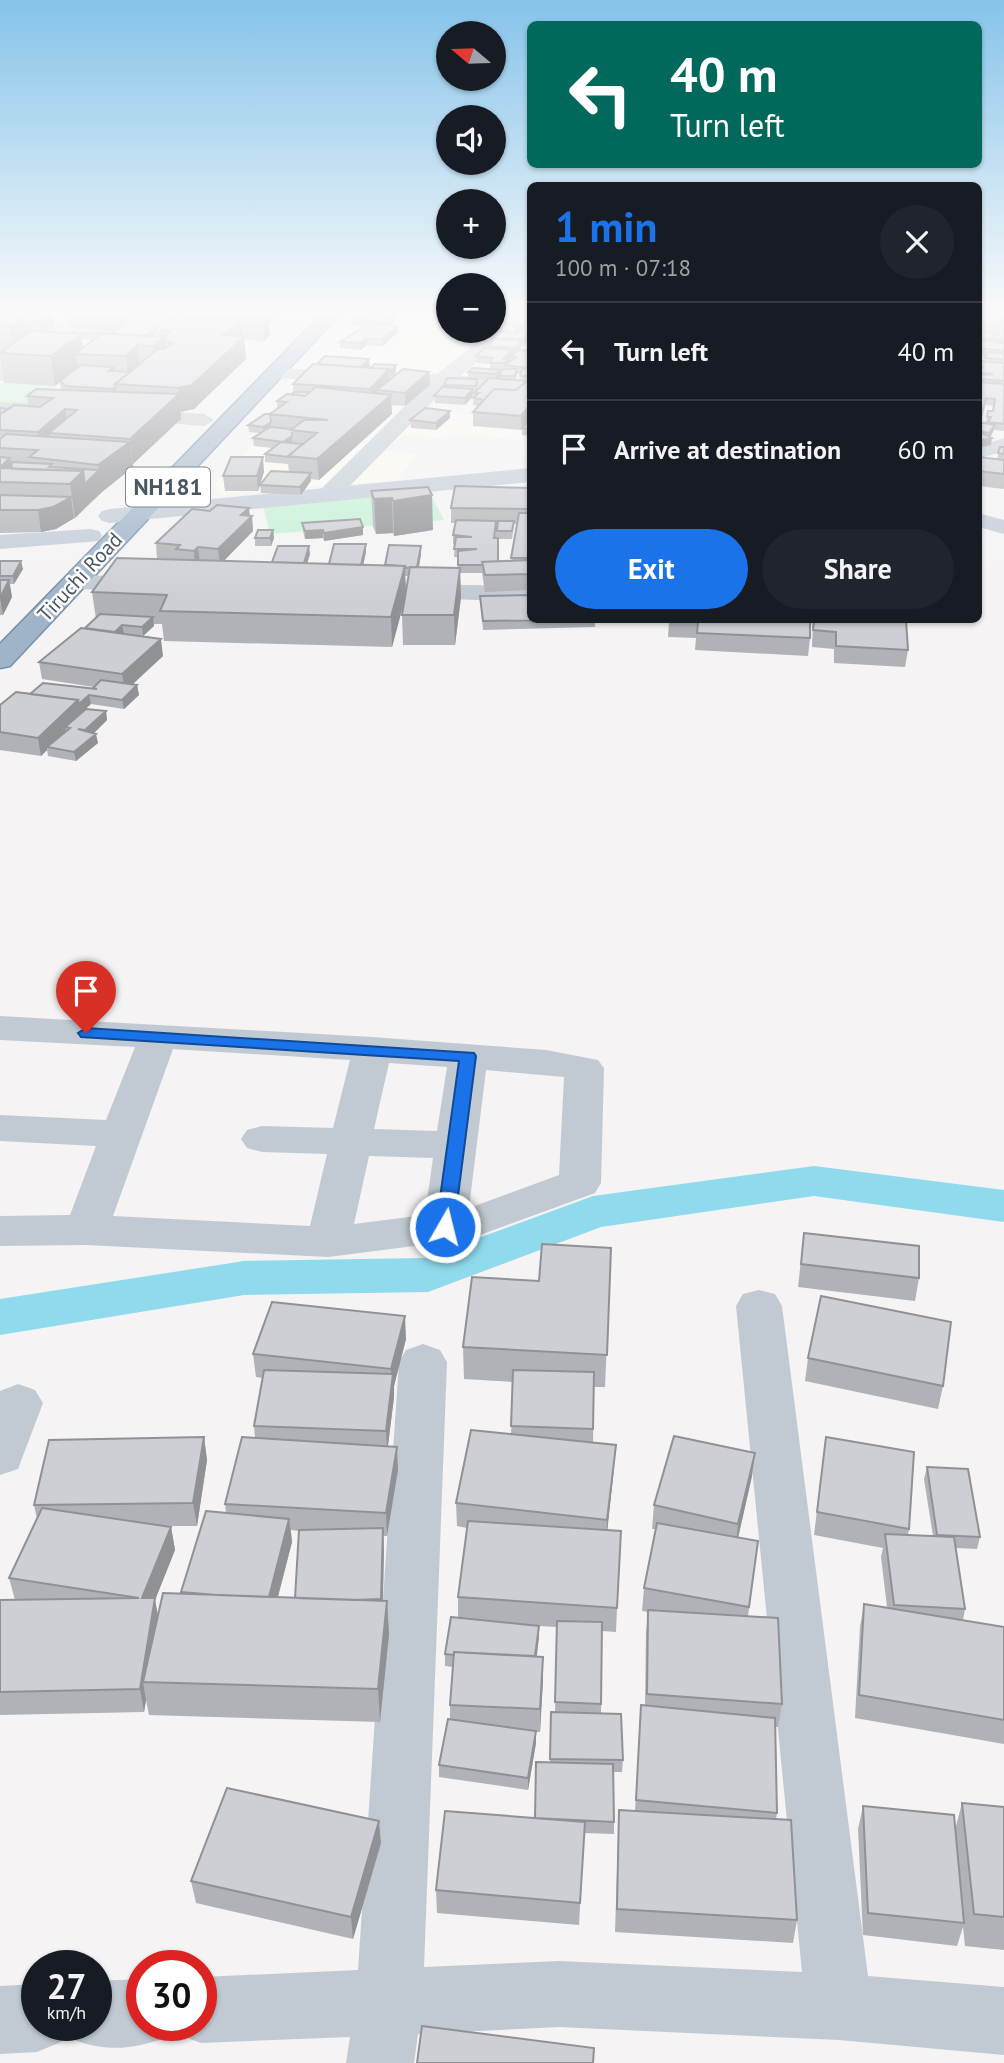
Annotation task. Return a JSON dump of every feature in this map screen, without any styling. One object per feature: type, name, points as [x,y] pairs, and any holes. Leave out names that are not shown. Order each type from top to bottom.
[{"type":"highway","name":"Tiruchi Road","points":[[110,516],[217,408]]},
{"type":"highway","name":"Tiruchi Road","points":[[0,660],[70,572],[144,512],[242,408]]},
{"type":"highway","name":"NH181","points":[[0,628],[70,572],[90,536],[110,516]]},
{"type":"main road","points":[[110,516],[527,475]]},
{"type":"main road","points":[[982,521],[1004,527]]},
{"type":"main road","points":[[0,542],[90,536]]},
{"type":"main road","points":[[0,564],[70,572]]},
{"type":"street","points":[[10,408],[87,412]]},
{"type":"street","points":[[329,494],[414,408]]},
{"type":"street","points":[[9,429],[35,409]]},
{"type":"street","points":[[113,414],[204,420]]},
{"type":"street","points":[[982,452],[1004,444]]},
{"type":"street","points":[[70,572],[171,585]]},
{"type":"street","points":[[390,592],[527,594]]},
{"type":"street","points":[[86,1230],[158,1037]]},
{"type":"street","points":[[0,1231],[86,1230],[328,1241],[469,1224],[580,1183],[584,1068],[372,1049],[158,1037],[5,1039]]},
{"type":"street","points":[[328,1241],[372,1049]]},
{"type":"street","points":[[445,1227],[468,1056]]},
{"type":"street","points":[[0,1128],[122,1134]]},
{"type":"street","points":[[262,1139],[456,1145]]},
{"type":"street","points":[[760,1306],[839,2007]]},
{"type":"street","points":[[380,2063],[389,2000],[423,1362]]},
{"type":"street","points":[[0,1455],[18,1403]]},
{"type":"street","points":[[217,2009],[559,1994],[839,2007],[1004,2021]]},
{"type":"street","points":[[0,2020],[21,2019]]},
{"type":"shaded area","points":[[283,408],[426,408],[425,410],[527,421],[527,441],[451,433],[446,439],[404,435],[385,450],[417,455],[397,480],[223,494],[214,485],[247,452]]},
{"type":"green space","points":[[428,489],[444,520],[270,534],[263,505]]},
{"type":"building","points":[[9,408],[163,408],[130,439],[49,433],[77,410],[65,409],[38,432],[0,430],[0,414]]},
{"type":"building","points":[[278,408],[376,408],[317,459],[288,456],[317,433],[291,430],[304,420],[328,420],[270,414]]},
{"type":"building","points":[[425,408],[450,411],[436,423],[410,420]]},
{"type":"building","points":[[476,408],[527,408],[521,416],[473,412]]},
{"type":"building","points":[[993,408],[1004,408],[1004,424],[988,422],[991,417],[987,417],[988,411],[993,411]]},
{"type":"building","points":[[265,414],[270,414],[271,422],[263,427],[248,425]]},
{"type":"building","points":[[982,423],[995,425],[989,433],[982,432]]},
{"type":"building","points":[[270,427],[292,429],[292,436],[283,442],[253,438]]},
{"type":"building","points":[[982,433],[992,438],[982,440]]},
{"type":"building","points":[[6,434],[130,442],[98,465],[29,457],[38,450],[0,448],[0,439]]},
{"type":"building","points":[[281,442],[302,444],[288,457],[265,454]]},
{"type":"building","points":[[1000,447],[1004,447],[1004,454],[998,453]]},
{"type":"building","points":[[0,457],[10,458],[0,467]]},
{"type":"building","points":[[231,457],[263,457],[257,476],[223,476]]},
{"type":"building","points":[[982,457],[1004,460],[1004,474],[982,471]]},
{"type":"building","points":[[11,462],[99,470],[85,484],[83,471],[12,469]]},
{"type":"building","points":[[1,468],[83,471],[70,484],[0,482]]},
{"type":"building","points":[[271,471],[311,473],[300,487],[260,485]]},
{"type":"building","points":[[455,486],[527,488],[527,509],[451,508]]},
{"type":"building","points":[[428,487],[432,495],[393,501],[392,498],[374,499],[371,491]]},
{"type":"building","points":[[1,495],[71,497],[53,507],[38,510],[0,510]]},
{"type":"building","points":[[217,505],[249,508],[241,515],[252,516],[218,549],[198,547],[194,551],[176,549],[180,545],[156,543],[192,509],[210,511]]},
{"type":"building","points":[[519,513],[527,513],[527,558],[511,558]]},
{"type":"building","points":[[360,519],[363,527],[324,533],[323,530],[305,531],[302,523]]},
{"type":"building","points":[[456,520],[496,521],[494,538],[498,538],[498,561],[482,562],[483,565],[458,565],[458,551],[477,549],[454,549],[456,537],[472,537],[453,535]]},
{"type":"building","points":[[498,521],[514,521],[512,531],[497,531]]},
{"type":"building","points":[[258,530],[273,530],[270,538],[255,538]]},
{"type":"building","points":[[334,544],[366,544],[361,565],[329,564]]},
{"type":"building","points":[[389,545],[421,546],[417,567],[385,565]]},
{"type":"building","points":[[278,546],[309,546],[304,563],[272,562]]},
{"type":"building","points":[[117,558],[405,566],[391,617],[160,611],[167,595],[92,592]]},
{"type":"building","points":[[527,560],[527,574],[485,575],[482,562]]},
{"type":"building","points":[[0,561],[21,561],[13,576],[0,576]]},
{"type":"building","points":[[410,567],[460,568],[454,615],[402,615]]},
{"type":"building","points":[[0,580],[9,580],[0,598]]},
{"type":"building","points":[[527,595],[527,620],[483,621],[480,596]]},
{"type":"building","points":[[100,614],[153,617],[142,627],[122,625],[115,632],[85,628]]},
{"type":"building","points":[[698,623],[810,623],[810,638],[697,633]]},
{"type":"building","points":[[814,623],[906,623],[908,650],[836,646],[836,632],[813,630]]},
{"type":"building","points":[[81,628],[161,639],[122,674],[39,662]]},
{"type":"building","points":[[101,680],[137,685],[122,700],[89,695],[79,704],[78,700],[30,694],[43,683],[97,689],[93,688]]},
{"type":"building","points":[[16,692],[78,700],[38,738],[0,732],[0,705]]},
{"type":"building","points":[[86,709],[106,711],[85,730],[78,729],[96,734],[74,752],[47,747],[70,728],[65,727]]},
{"type":"building","points":[[804,1233],[919,1246],[919,1278],[801,1264]]},
{"type":"building","points":[[542,1244],[611,1248],[607,1355],[463,1347],[472,1277],[539,1281]]},
{"type":"building","points":[[821,1296],[951,1322],[943,1386],[808,1358]]},
{"type":"building","points":[[272,1302],[405,1316],[391,1369],[253,1354]]},
{"type":"building","points":[[264,1370],[393,1374],[386,1431],[254,1426]]},
{"type":"building","points":[[513,1370],[594,1372],[593,1429],[511,1426]]},
{"type":"building","points":[[471,1430],[616,1445],[607,1520],[456,1503]]},
{"type":"building","points":[[674,1436],[755,1453],[738,1524],[654,1505]]},
{"type":"building","points":[[204,1437],[193,1503],[34,1505],[49,1440]]},
{"type":"building","points":[[242,1437],[397,1447],[386,1513],[225,1504]]},
{"type":"building","points":[[826,1437],[914,1452],[909,1529],[817,1512]]},
{"type":"building","points":[[927,1467],[968,1469],[980,1537],[937,1535]]},
{"type":"building","points":[[42,1508],[171,1527],[142,1598],[155,1598],[140,1689],[0,1692],[0,1600],[139,1598],[9,1578]]},
{"type":"building","points":[[206,1511],[289,1519],[269,1597],[181,1592]]},
{"type":"building","points":[[468,1521],[621,1531],[617,1608],[458,1597]]},
{"type":"building","points":[[657,1523],[758,1541],[749,1607],[644,1588]]},
{"type":"building","points":[[383,1528],[381,1599],[295,1598],[299,1530]]},
{"type":"building","points":[[885,1534],[954,1537],[965,1609],[894,1605]]},
{"type":"building","points":[[163,1593],[387,1601],[378,1689],[143,1682]]},
{"type":"building","points":[[864,1604],[1004,1627],[1004,1720],[859,1695]]},
{"type":"building","points":[[648,1610],[778,1618],[782,1704],[647,1694]]},
{"type":"building","points":[[451,1617],[539,1626],[535,1656],[454,1652],[454,1655],[445,1654]]},
{"type":"building","points":[[557,1621],[602,1622],[601,1704],[555,1702]]},
{"type":"building","points":[[454,1652],[543,1657],[540,1709],[450,1705]]},
{"type":"building","points":[[641,1705],[775,1718],[777,1813],[636,1800]]},
{"type":"building","points":[[551,1712],[621,1714],[623,1760],[550,1759]]},
{"type":"building","points":[[448,1719],[536,1731],[528,1778],[439,1765]]},
{"type":"building","points":[[536,1762],[613,1764],[614,1822],[535,1818]]},
{"type":"building","points":[[227,1788],[379,1821],[351,1917],[191,1881]]},
{"type":"building","points":[[962,1803],[1004,1807],[1004,1917],[974,1914]]},
{"type":"building","points":[[863,1806],[954,1815],[964,1923],[868,1913]]},
{"type":"building","points":[[619,1810],[791,1820],[797,1920],[617,1909]]},
{"type":"building","points":[[445,1811],[585,1822],[580,1903],[436,1890]]},
{"type":"building","points":[[422,2026],[594,2048],[593,2063],[417,2063]]},
{"type":"waterway","points":[[0,1317],[244,1278],[428,1275],[593,1212],[814,1181],[1004,1206]]},
{"type":"route","points":[[86,1033],[468,1056],[445,1227]]}]
